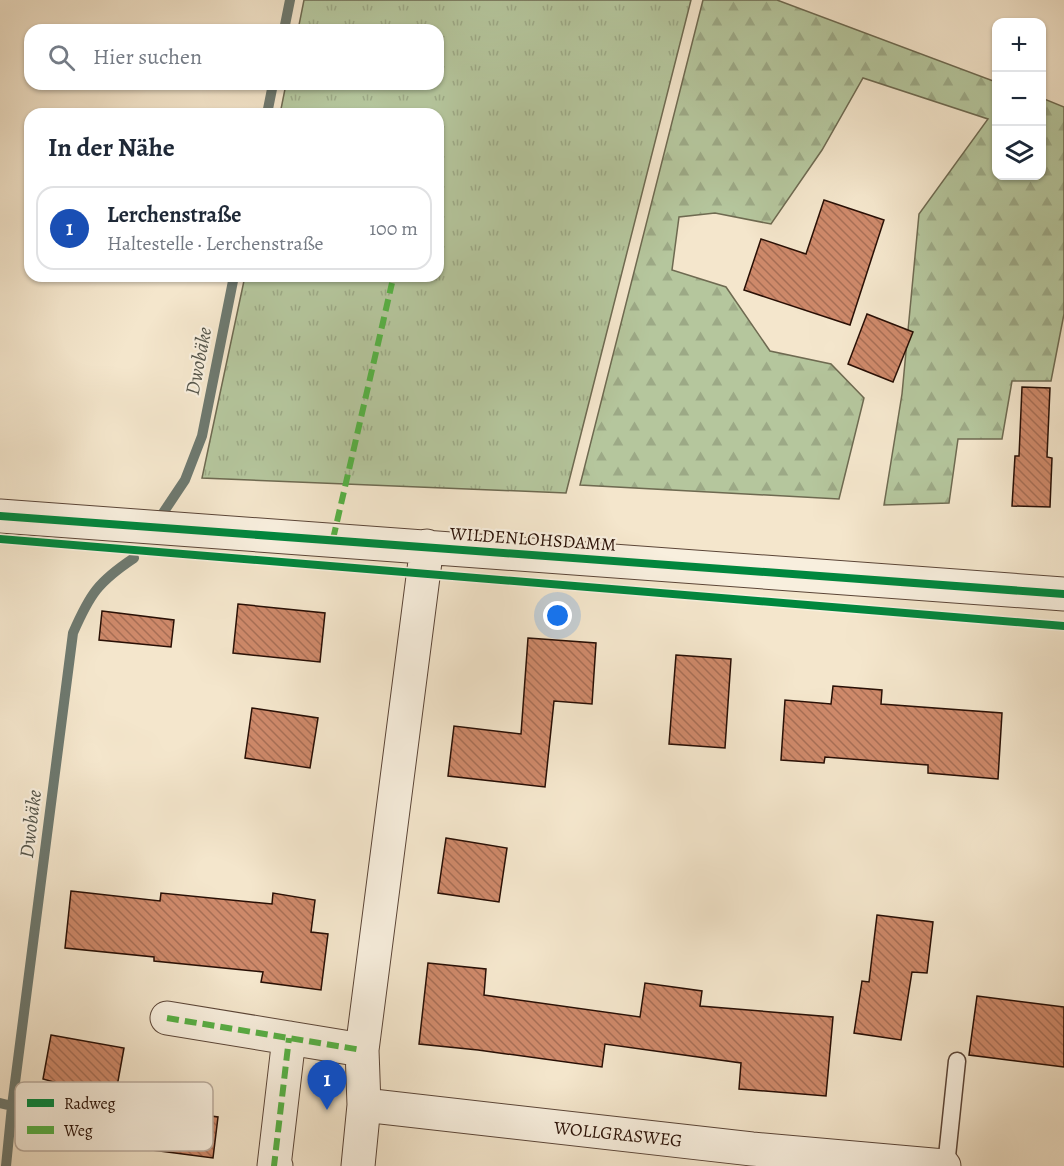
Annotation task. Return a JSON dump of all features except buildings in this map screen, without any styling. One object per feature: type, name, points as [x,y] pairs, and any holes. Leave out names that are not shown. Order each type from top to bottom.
[{"type":"street","name":"WILDENLOHSDAMM","points":[[0,516],[1064,594]]},
{"type":"street","points":[[358,1166],[364,1105],[362,1050],[427,546]]},
{"type":"street","points":[[167,1018],[362,1050]]},
{"type":"street","points":[[276,1166],[274,1166],[289,1038]]},
{"type":"street","name":"WOLLGRASWEG","points":[[364,1105],[751,1157],[945,1166]]},
{"type":"lane","points":[[945,1166],[957,1061]]},
{"type":"green space","points":[[304,0],[691,0],[566,493],[202,478],[244,282],[444,282],[444,108],[281,108],[285,90],[444,90],[444,24],[299,24]]},
{"type":"green space","points":[[703,0],[777,0],[992,81],[992,180],[1046,180],[1046,100],[1064,107],[1064,314],[1051,381],[1012,381],[1002,439],[958,439],[949,503],[884,505],[902,394],[919,214],[988,119],[863,78],[822,150],[771,224],[715,213],[679,217],[672,270],[726,287],[770,351],[831,364],[864,398],[839,499],[580,485]]},
{"type":"waterway","name":"Dwobäke","points":[[285,24],[290,0]]},
{"type":"waterway","name":"Dwobäke","points":[[268,108],[272,90]]},
{"type":"waterway","name":"Dwobäke","points":[[161,516],[185,480],[202,436],[233,282]]},
{"type":"waterway","name":"Dwobäke","points":[[15,1082],[73,633],[96,590],[112,574],[134,558]]},
{"type":"waterway","name":"Dwobäke","points":[[0,1103],[12,1106],[15,1083]]},
{"type":"waterway","points":[[6,1166],[12,1106]]},
{"type":"marked path","points":[[333,539],[392,283]]},
{"type":"marked path","points":[[167,1018],[362,1050]]},
{"type":"marked path","points":[[276,1166],[274,1166],[289,1038]]},
{"type":"cycle path","points":[[0,516],[1064,594]]},
{"type":"cycle path","points":[[0,539],[1064,626]]},
{"type":"place","name":"Lerchenstraße","points":[[327,1110]]}]
